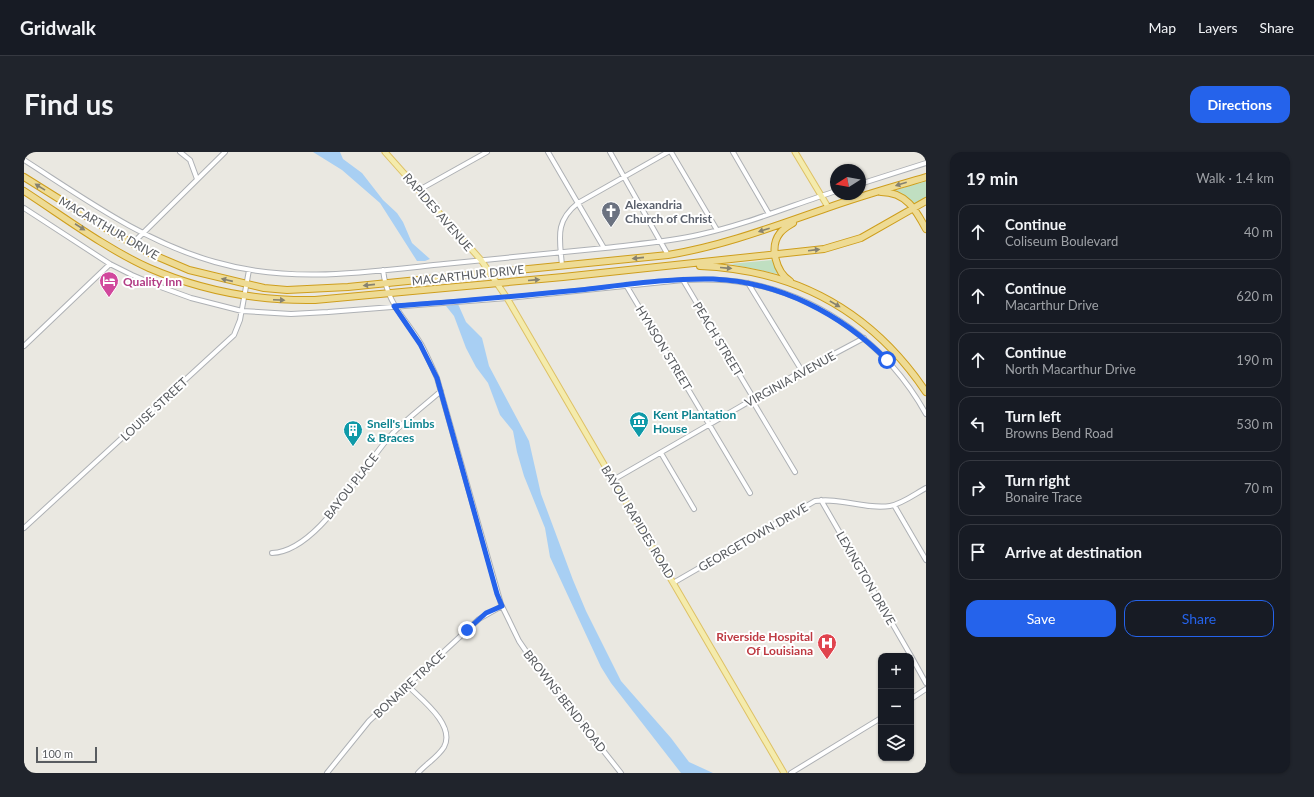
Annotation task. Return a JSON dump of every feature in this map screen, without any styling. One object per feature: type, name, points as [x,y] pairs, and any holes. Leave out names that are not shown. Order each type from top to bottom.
[{"type":"highway","name":"MACARTHUR DRIVE","points":[[24,177],[132,245],[189,270],[247,285],[287,290],[348,287],[668,255],[725,243],[926,176]]},
{"type":"highway","name":"MACARTHUR DRIVE","points":[[24,191],[122,254],[148,268],[206,288],[244,296],[308,300],[563,277],[824,249],[860,238],[926,201]]},
{"type":"highway","points":[[876,192],[889,192],[900,195],[913,208],[926,229]]},
{"type":"highway","points":[[799,218],[780,233],[776,242],[776,255],[780,272],[800,287]]},
{"type":"highway","points":[[122,254],[132,245]]},
{"type":"highway","points":[[562,266],[563,277]]},
{"type":"highway","points":[[659,267],[702,266],[730,268],[775,277],[800,287],[838,305],[871,328],[901,358],[925,390]]},
{"type":"main road","name":"RAPIDES AVENUE","points":[[385,152],[490,272]]},
{"type":"main road","points":[[795,152],[828,208]]},
{"type":"main road","name":"BAYOU RAPIDES ROAD","points":[[490,272],[507,298],[784,773]]},
{"type":"street","points":[[180,152],[190,160],[197,179]]},
{"type":"street","points":[[132,245],[225,152]]},
{"type":"street","points":[[419,190],[487,152]]},
{"type":"street","points":[[548,152],[604,248]]},
{"type":"street","points":[[610,152],[668,255]]},
{"type":"street","points":[[562,266],[561,224],[566,214],[578,203],[670,152],[717,230]]},
{"type":"street","points":[[733,152],[768,214]]},
{"type":"street","name":"MACARTHUR DRIVE","points":[[24,160],[143,234],[188,254],[218,263],[276,274],[306,275],[383,270],[662,242],[717,230],[830,193]]},
{"type":"street","points":[[866,182],[926,163]]},
{"type":"street","points":[[24,208],[110,264],[158,286],[191,298],[242,311],[291,314],[507,298],[683,280],[723,280],[748,283],[789,295],[840,320],[866,340],[896,370],[926,414]]},
{"type":"street","points":[[24,346],[110,264]]},
{"type":"street","name":"LOUISE STREET","points":[[24,528],[234,335],[239,326],[249,270]]},
{"type":"street","name":"BROWNS BEND ROAD","points":[[383,270],[387,293],[420,344],[441,391],[497,594],[502,606],[519,641],[534,663],[621,773]]},
{"type":"street","name":"PEACH STREET","points":[[683,280],[795,472]]},
{"type":"street","points":[[748,283],[802,371]]},
{"type":"street","name":"HYNSON STREET","points":[[626,285],[750,494]]},
{"type":"street","name":"VIRGINIA AVENUE","points":[[613,480],[802,371],[866,340]]},
{"type":"street","name":"BAYOU PLACE","points":[[272,553],[293,548],[332,513],[392,434],[441,391]]},
{"type":"street","points":[[661,453],[694,509]]},
{"type":"street","name":"GEORGETOWN DRIVE","points":[[673,583],[815,501],[822,500],[882,506],[894,505],[926,488]]},
{"type":"street","name":"LEXINGTON DRIVE","points":[[822,500],[909,653]]},
{"type":"street","points":[[894,505],[926,560]]},
{"type":"street","name":"BONAIRE TRACE","points":[[326,773],[369,720],[479,619],[502,606]]},
{"type":"street","name":"LEXINGTON DRIVE","points":[[914,661],[926,683]]},
{"type":"street","points":[[407,685],[439,718],[447,732],[444,746],[418,773]]},
{"type":"street","points":[[914,697],[926,689]]},
{"type":"street","points":[[791,773],[878,720]]},
{"type":"green space","points":[[926,180],[926,199],[914,206],[894,191]]},
{"type":"green space","points":[[772,260],[778,274],[730,264]]},
{"type":"water","points":[[313,152],[340,152],[343,159],[362,173],[383,200],[397,213],[403,222],[412,243],[430,259],[425,261],[417,261],[380,203],[342,170]]},
{"type":"water","points":[[458,304],[466,322],[482,338],[489,366],[529,441],[541,494],[573,580],[586,611],[621,681],[671,738],[689,762],[713,773],[681,773],[611,683],[601,667],[550,557],[545,528],[524,476],[513,431],[500,415],[488,383],[476,367],[466,348],[454,316],[446,306]]},
{"type":"place","name":"Alexandria Church of Christ","points":[[611,228]]},
{"type":"place","name":"Quality Inn","points":[[109,298]]},
{"type":"place","name":"Kent Plantation House","points":[[639,438]]},
{"type":"place","name":"Snell's Limbs & Braces","points":[[353,447]]},
{"type":"place","name":"Riverside Hospital Of Louisiana","points":[[827,660]]},
{"type":"route","points":[[467,630],[486,613],[502,606],[497,594],[437,378],[420,344],[394,306],[507,298],[673,280],[723,280],[748,283],[771,289],[821,309],[840,320],[868,341],[887,360]]}]
